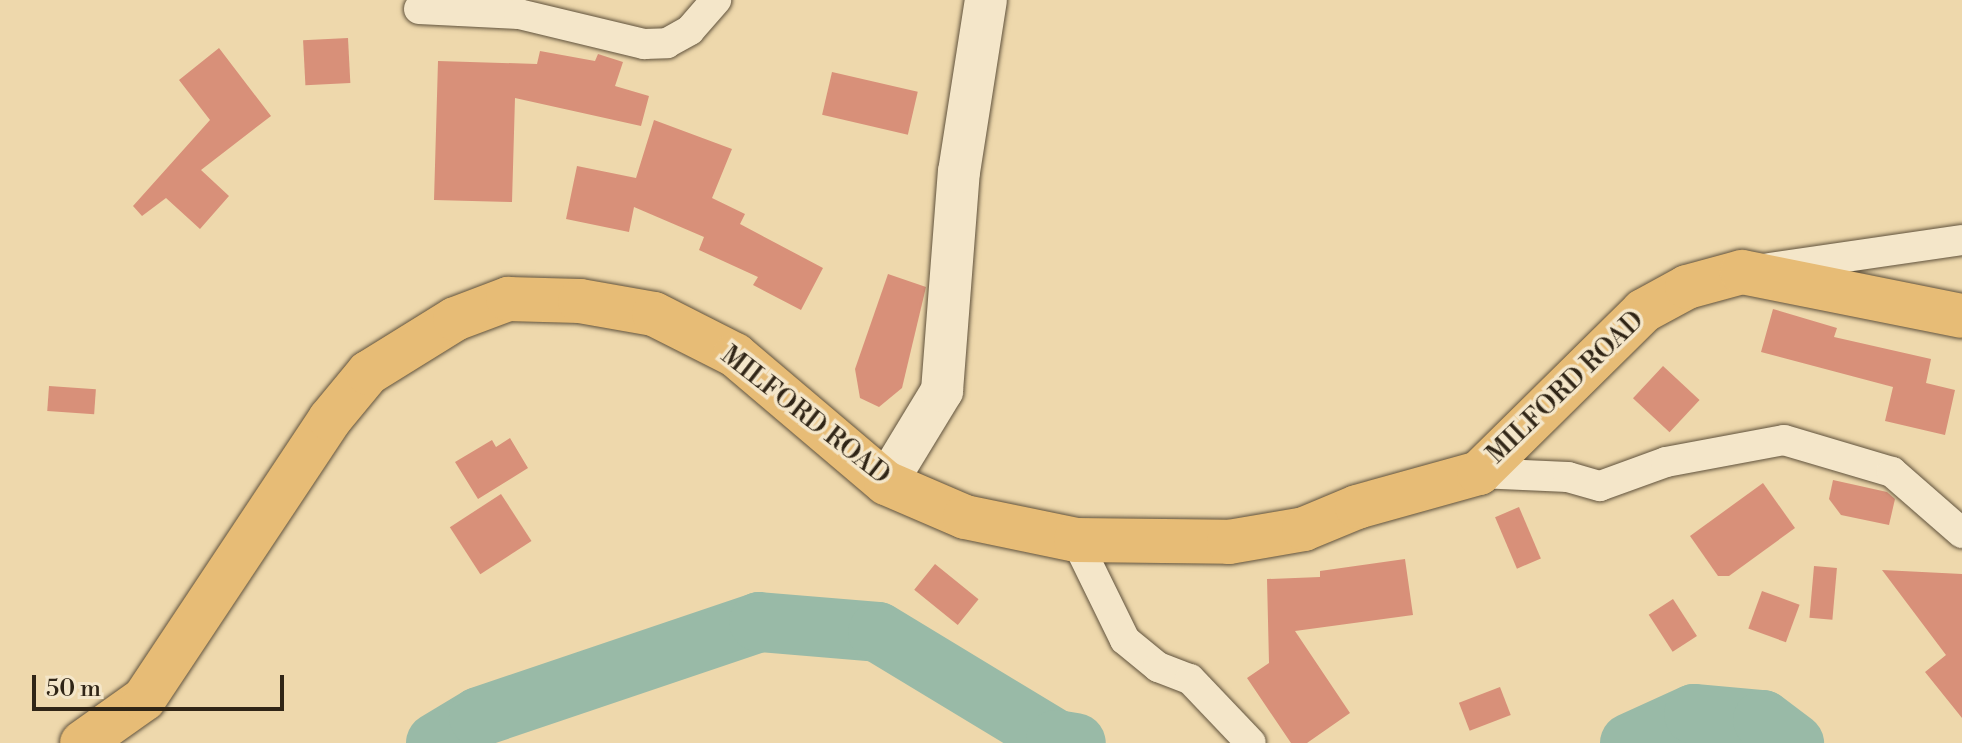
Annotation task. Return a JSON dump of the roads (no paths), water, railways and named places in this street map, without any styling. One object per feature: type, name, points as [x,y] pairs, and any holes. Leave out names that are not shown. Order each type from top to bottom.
[{"type":"main road","name":"MILFORD ROAD","points":[[82,743],[144,699],[330,419],[368,373],[455,319],[508,299],[580,301],[654,314],[735,355],[886,483],[965,517],[1076,540],[1229,542],[1289,532],[1479,473],[1643,311],[1687,287],[1742,272]]},
{"type":"main road","points":[[1742,272],[1962,316]]},
{"type":"street","points":[[419,9],[519,14],[644,44],[667,43],[690,30],[716,0]]},
{"type":"street","points":[[886,483],[942,391],[959,172],[986,0]]},
{"type":"street","points":[[1742,272],[1962,240]]},
{"type":"street","points":[[1479,473],[1568,477],[1600,486],[1666,462],[1784,440],[1892,472],[1962,533]]},
{"type":"street","points":[[1076,540],[1125,640],[1158,667],[1190,679],[1251,743]]},
{"type":"waterway","points":[[436,743],[479,717],[759,622],[878,632],[1056,740],[1076,743]]},
{"type":"waterway","points":[[1630,743],[1694,714],[1763,720],[1794,743]]}]
